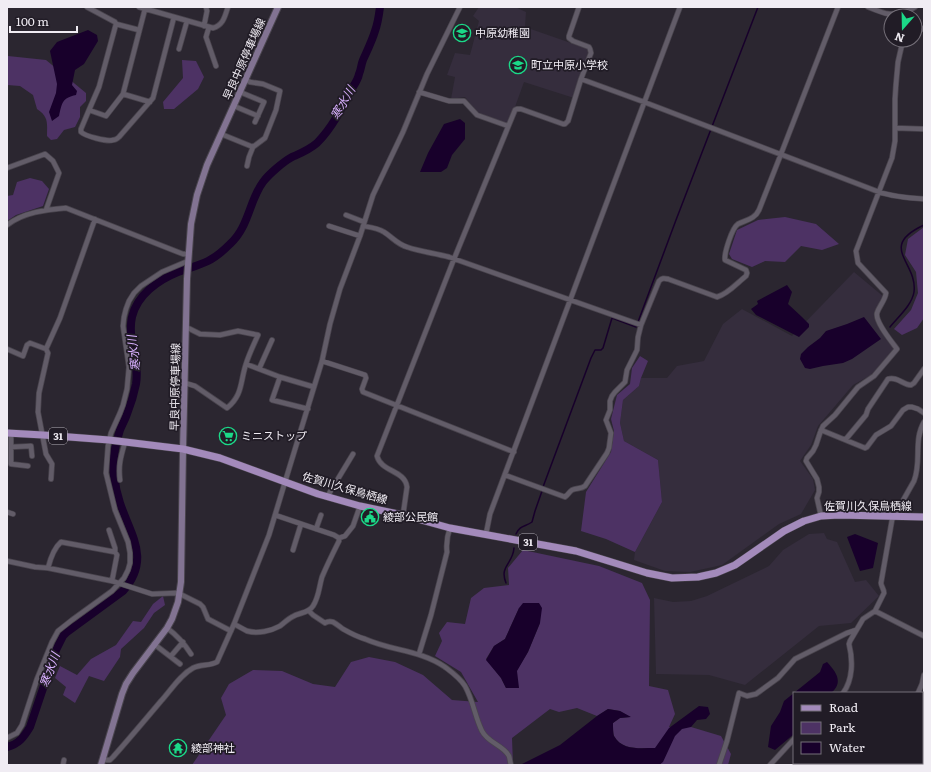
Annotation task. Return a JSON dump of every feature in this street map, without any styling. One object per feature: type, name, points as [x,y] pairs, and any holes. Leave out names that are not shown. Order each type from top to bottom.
[{"type":"main road","name":"早良中原停車場線","points":[[102,762],[126,684],[167,628],[176,611],[180,594],[186,327],[188,261],[191,224],[197,195],[208,165],[278,7]]},
{"type":"main road","name":"佐賀川久保鳥栖線","points":[[9,434],[43,434],[183,448],[220,458],[327,497],[360,506],[403,515],[450,528],[576,551],[647,573],[672,578],[698,577],[716,573],[735,565],[784,531],[804,521],[821,516],[924,517]]},
{"type":"street","points":[[87,7],[115,22],[116,24],[139,30]]},
{"type":"street","points":[[139,7],[206,26],[217,27],[224,19],[228,7]]},
{"type":"street","points":[[206,7],[206,37],[216,66]]},
{"type":"street","points":[[102,762],[110,760],[113,757],[188,672],[195,667],[213,665],[217,662],[234,624],[269,535],[322,361],[330,324],[340,289],[374,194],[403,132],[435,57],[460,7]]},
{"type":"street","points":[[403,515],[407,487],[406,482],[399,474],[382,466],[377,459],[377,456],[454,259],[515,110],[521,109],[563,124],[567,123],[581,79],[590,57],[591,50],[589,47],[569,38],[579,7]]},
{"type":"street","points":[[486,534],[490,514],[680,7]]},
{"type":"street","points":[[505,474],[565,497],[570,491],[585,486],[609,448],[611,434],[606,420],[610,410],[610,401],[614,392],[626,382],[627,370],[637,350],[641,325],[659,281],[664,278],[668,279],[717,297],[726,293],[746,276],[746,270],[725,260],[726,252],[734,228],[737,225],[755,217],[757,214],[838,7]]},
{"type":"street","points":[[868,7],[883,12]]},
{"type":"street","points":[[89,110],[106,116],[123,94],[145,9]]},
{"type":"street","points":[[116,24],[99,87],[81,132],[85,135],[110,141],[119,137],[150,102],[154,94],[174,17]]},
{"type":"street","points":[[179,49],[187,21]]},
{"type":"street","points":[[821,516],[817,498],[819,487],[806,461],[807,458],[816,445],[823,426],[835,415],[858,387],[874,376],[897,349],[878,321],[877,314],[886,297],[886,293],[858,263],[856,251],[892,158],[895,141],[896,84],[902,48]]},
{"type":"street","points":[[581,79],[879,192],[905,198],[924,199]]},
{"type":"street","points":[[246,80],[263,84],[280,91],[276,110],[265,138],[252,147],[248,157],[247,166]]},
{"type":"street","points":[[240,92],[264,102],[255,122]]},
{"type":"street","points":[[419,92],[449,102],[464,101],[478,115],[508,126]]},
{"type":"street","points":[[123,94],[150,102]]},
{"type":"street","points":[[234,106],[258,116]]},
{"type":"street","points":[[895,128],[924,129]]},
{"type":"street","points":[[221,134],[252,147]]},
{"type":"street","points":[[7,168],[45,154],[53,161],[59,173],[46,210]]},
{"type":"street","points":[[7,225],[14,220],[31,213],[66,208],[183,254],[189,254]]},
{"type":"street","points":[[346,215],[363,224],[381,230],[392,239],[406,247],[454,259],[571,299],[641,325]]},
{"type":"street","points":[[51,479],[52,464],[46,454],[38,412],[39,393],[48,353],[46,350],[60,318],[95,219]]},
{"type":"street","points":[[329,226],[360,236]]},
{"type":"street","points":[[7,738],[17,733],[22,725],[37,679],[52,642],[58,632],[112,591],[124,578],[128,570],[130,553],[128,542],[116,510],[106,473],[110,433],[123,405],[127,389],[129,367],[123,326],[124,317],[134,294],[141,286],[162,272],[188,261]]},
{"type":"street","points":[[185,383],[195,386],[227,408],[233,403],[240,391],[246,364],[258,335],[238,331],[220,335],[200,334],[186,327]]},
{"type":"street","points":[[259,369],[272,340]]},
{"type":"street","points":[[7,350],[23,356],[27,345],[30,343],[46,350]]},
{"type":"street","points":[[322,361],[365,375],[366,378],[362,389],[363,392],[514,452]]},
{"type":"street","points":[[246,364],[280,377],[314,387]]},
{"type":"street","points":[[843,439],[846,439],[866,415],[868,409],[888,379],[896,378],[905,384],[911,385],[924,369]]},
{"type":"street","points":[[280,377],[272,400],[308,409]]},
{"type":"street","points":[[821,430],[862,448],[867,447],[876,435],[891,426],[903,410],[908,407],[918,409],[924,413]]},
{"type":"street","points":[[844,692],[850,682],[851,671],[849,644],[863,619],[875,611],[884,593],[881,583],[892,520],[917,475],[918,440],[924,422]]},
{"type":"street","points":[[9,434],[12,464],[28,466]]},
{"type":"street","points":[[120,480],[120,461],[125,442]]},
{"type":"street","points":[[11,447],[31,446],[32,456]]},
{"type":"street","points":[[327,497],[353,454]]},
{"type":"street","points":[[275,515],[339,538],[345,536],[353,526],[360,506]]},
{"type":"street","points":[[7,512],[12,514]]},
{"type":"street","points":[[316,529],[321,514]]},
{"type":"street","points":[[293,550],[301,524]]},
{"type":"street","points":[[419,654],[431,615],[447,552],[446,544],[450,528]]},
{"type":"street","points":[[109,530],[115,548],[114,552],[117,555],[112,581]]},
{"type":"street","points":[[234,624],[247,631],[265,632],[281,626],[298,614],[309,611],[314,606],[320,590],[322,579],[339,538]]},
{"type":"street","points":[[48,568],[60,542],[114,552]]},
{"type":"street","points":[[7,562],[35,568],[48,568],[112,581],[152,594],[180,594],[200,604],[203,607],[208,619],[231,631]]},
{"type":"street","points":[[309,611],[324,622],[334,622],[365,640],[419,654],[440,664],[457,676],[466,688],[486,737],[502,748],[509,757],[511,765]]},
{"type":"street","points":[[875,611],[924,636]]},
{"type":"street","points":[[167,628],[184,642],[191,654]]},
{"type":"street","points":[[719,765],[727,741],[739,693],[747,696],[756,694],[778,678],[795,659],[856,630]]},
{"type":"street","points":[[170,656],[184,642]]},
{"type":"street","points":[[154,644],[180,664]]},
{"type":"street","points":[[918,692],[924,675]]},
{"type":"street","points":[[770,765],[793,740]]},
{"type":"shaded area","name":"町立中原小学校","points":[[479,7],[515,7],[526,12],[525,27],[588,49],[590,54],[574,98],[524,82],[508,124],[479,114],[465,97],[451,99],[455,77],[447,75],[455,53],[470,55],[479,21],[473,16]]},
{"type":"shaded area","points":[[854,272],[884,297],[874,317],[895,348],[871,375],[853,385],[818,426],[811,445],[800,461],[813,479],[815,490],[801,514],[779,524],[722,565],[690,572],[665,571],[634,560],[635,552],[662,502],[658,460],[624,441],[620,423],[623,400],[639,386],[641,378],[667,378],[677,366],[704,361],[723,324],[742,309],[792,336]]},
{"type":"shaded area","points":[[824,533],[827,539],[837,542],[855,582],[866,580],[879,596],[851,623],[819,626],[745,685],[709,675],[656,674],[654,598],[673,602],[691,601],[707,596],[769,566],[783,550],[809,534]]},
{"type":"green space","points":[[8,56],[46,60],[86,93],[86,101],[80,107],[80,117],[75,127],[64,130],[57,139],[51,140],[47,136],[47,127],[44,115],[37,109],[33,95],[20,86],[7,85]]},
{"type":"green space","points":[[182,60],[196,61],[204,77],[198,89],[174,109],[164,109],[163,102],[183,78]]},
{"type":"green space","points":[[30,178],[42,181],[49,189],[43,206],[16,215],[7,221],[7,196],[13,195],[17,182]]},
{"type":"green space","points":[[785,217],[816,224],[839,244],[822,250],[801,246],[785,262],[765,261],[752,267],[732,259],[729,254],[737,230],[758,220]]},
{"type":"green space","points":[[924,227],[924,318],[917,328],[902,335],[894,329],[911,310],[918,293],[916,272],[905,255],[908,239]]},
{"type":"green space","points":[[640,356],[648,361],[639,386],[623,400],[620,423],[624,441],[658,460],[662,502],[635,552],[606,539],[581,531],[586,492],[611,452],[614,431],[611,419],[617,395],[630,384],[632,368]]},
{"type":"green space","points":[[523,550],[599,566],[642,583],[650,600],[649,686],[668,690],[675,714],[669,727],[691,727],[721,736],[731,754],[728,765],[659,765],[663,761],[655,748],[633,748],[622,744],[614,736],[613,723],[620,718],[630,717],[620,711],[608,709],[597,716],[577,708],[559,712],[550,709],[512,738],[513,765],[192,765],[226,715],[221,698],[229,684],[253,670],[282,671],[313,684],[335,687],[351,662],[369,657],[395,662],[423,675],[452,700],[478,702],[461,672],[435,656],[442,641],[439,633],[447,622],[465,624],[471,598],[484,588],[509,585],[508,568]],"holes":[[[519,608],[540,623],[528,652],[506,688],[501,678],[486,659],[494,646],[505,639]]]},
{"type":"green space","points":[[163,596],[165,605],[154,613],[144,628],[121,649],[120,657],[104,681],[89,676],[75,703],[63,695],[66,687],[55,678],[60,666],[77,675],[91,659],[116,645],[133,621],[141,622],[153,604]]},
{"type":"water","points":[[88,30],[97,35],[98,41],[84,64],[75,70],[72,85],[77,91],[76,95],[71,96],[63,102],[59,116],[52,121],[49,112],[56,93],[57,84],[50,51],[57,42]]},
{"type":"water","points":[[460,119],[465,123],[465,139],[452,155],[447,168],[441,172],[420,172],[428,153],[444,124]]},
{"type":"water","points":[[787,285],[792,292],[788,304],[809,324],[809,327],[799,337],[756,315],[751,309],[758,304],[757,301]]},
{"type":"water","points":[[864,317],[881,339],[852,359],[843,363],[810,369],[805,368],[800,359],[801,354],[826,331]]},
{"type":"water","points":[[855,534],[878,543],[873,568],[860,571],[847,537]]},
{"type":"water","points":[[523,603],[539,603],[542,608],[540,623],[528,652],[517,671],[519,688],[506,688],[501,678],[486,660],[494,646],[505,639],[519,608]]},
{"type":"water","points":[[827,662],[836,673],[838,681],[835,689],[832,692],[795,692],[820,672],[823,664]]},
{"type":"water","points":[[793,694],[793,735],[775,750],[768,747],[771,726],[780,712],[784,701]]},
{"type":"water","points":[[699,706],[708,707],[710,714],[706,719],[697,720],[691,727],[682,729],[675,736],[663,762],[659,765],[522,765],[560,745],[608,709],[620,711],[631,717],[620,718],[613,723],[614,736],[617,741],[632,748],[655,748],[669,728]]},
{"type":"waterway","name":"寒水川","points":[[7,747],[21,740],[30,727],[56,650],[63,636],[123,591],[136,568],[136,547],[118,496],[113,464],[118,436],[130,406],[136,384],[137,375],[131,326],[132,317],[138,302],[149,289],[163,279],[208,261],[225,249],[241,230],[258,189],[263,182],[272,172],[292,157],[311,148],[327,131],[336,118],[358,78],[363,60],[376,28],[380,7]]},
{"type":"waterway","points":[[638,322],[758,7]]},
{"type":"waterway","points":[[890,327],[911,302],[914,292],[914,281],[901,248],[903,241],[910,233],[924,225]]},
{"type":"waterway","points":[[543,487],[591,358],[595,350],[601,350],[603,348],[612,318],[636,327],[637,326]]},
{"type":"waterway","points":[[516,534],[521,528],[532,522],[542,491]]},
{"type":"waterway","points":[[506,583],[504,573],[514,548]]},
{"type":"place","name":"中原幼稚園","points":[[462,33]]},
{"type":"place","name":"町立中原小学校","points":[[518,65]]},
{"type":"place","name":"ミニストップ","points":[[228,436]]},
{"type":"place","name":"綾部公民館","points":[[370,517]]},
{"type":"place","name":"綾部神社","points":[[178,748]]}]
